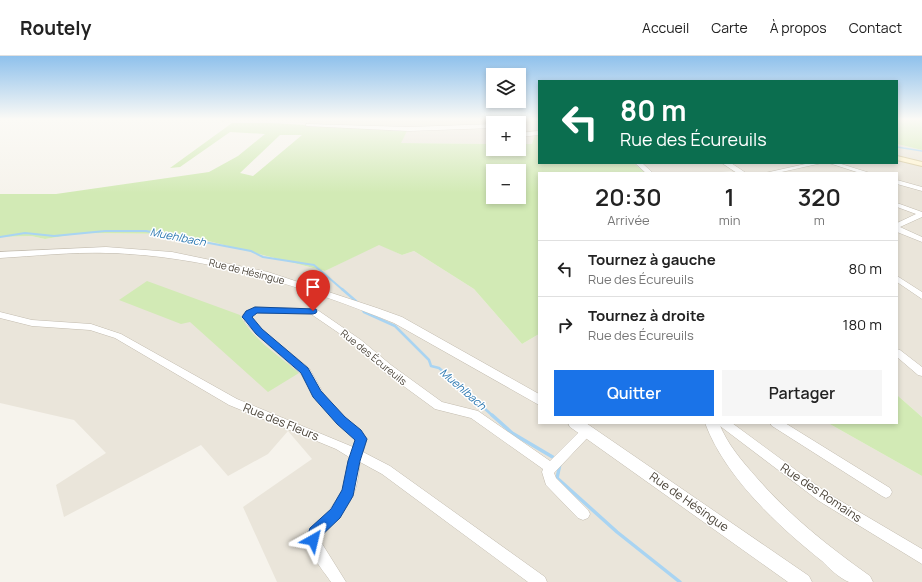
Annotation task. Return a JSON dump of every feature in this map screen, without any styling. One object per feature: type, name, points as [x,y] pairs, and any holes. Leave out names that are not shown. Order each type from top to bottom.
[{"type":"main road","points":[[898,158],[922,164]]},
{"type":"street","points":[[639,164],[649,172]]},
{"type":"street","points":[[728,164],[740,172]]},
{"type":"street","points":[[776,172],[814,164]]},
{"type":"street","points":[[836,164],[864,172]]},
{"type":"street","points":[[794,168],[801,172]]},
{"type":"street","points":[[898,182],[922,189]]},
{"type":"street","points":[[898,204],[922,214]]},
{"type":"street","points":[[898,226],[922,214]]},
{"type":"street","points":[[898,228],[922,240]]},
{"type":"street","name":"Rue de Hésingue","points":[[0,254],[106,250],[172,255],[268,275],[366,308],[404,323],[538,399]]},
{"type":"street","points":[[898,279],[922,296]]},
{"type":"street","name":"Rue des Écureuils","points":[[356,454],[360,444],[360,436],[341,420],[321,399],[304,370],[252,324],[247,317],[252,311],[313,311],[358,342],[387,368],[439,406],[474,414],[555,463]]},
{"type":"street","name":"Rue des Fleurs","points":[[0,316],[22,322],[84,326],[110,332],[233,402],[356,454],[399,479],[540,582]]},
{"type":"street","points":[[898,353],[922,372]]},
{"type":"street","points":[[712,424],[719,440],[727,452],[770,504],[817,547],[864,582]]},
{"type":"street","name":"Rue des Romains","points":[[725,424],[822,497],[922,557]]},
{"type":"street","points":[[778,424],[886,492]]},
{"type":"street","points":[[581,427],[548,472],[550,481],[583,514]]},
{"type":"street","name":"Rue de Hésingue","points":[[581,427],[803,582]]},
{"type":"street","points":[[339,582],[314,544],[313,536],[335,513],[346,496],[350,487],[356,454]]},
{"type":"shaded area","points":[[898,144],[922,150],[922,417],[898,396],[898,172],[645,172],[634,164],[898,164]]},
{"type":"shaded area","points":[[83,233],[181,234],[325,271],[379,244],[402,255],[414,251],[474,289],[522,344],[538,335],[538,424],[830,424],[922,476],[922,582],[277,582],[243,507],[312,459],[288,431],[268,454],[228,476],[201,445],[64,517],[56,485],[106,453],[74,420],[0,403],[0,237],[31,236],[45,239]]},
{"type":"green space","points":[[204,144],[214,144],[180,167],[170,168]]},
{"type":"green space","points":[[253,144],[271,144],[240,173],[253,176],[292,144],[486,144],[486,156],[526,156],[526,144],[538,144],[538,164],[634,164],[645,172],[538,172],[538,335],[522,344],[474,289],[414,251],[402,255],[379,245],[325,271],[181,234],[83,233],[45,239],[31,236],[0,237],[0,194],[56,194],[209,172],[238,156]]},
{"type":"green space","points":[[898,144],[898,144],[922,144],[922,150]]},
{"type":"green space","points":[[147,281],[240,315],[251,332],[299,373],[268,392],[190,322],[181,324],[119,300]]},
{"type":"green space","points":[[898,396],[922,417],[922,476],[830,424],[898,424]]},
{"type":"waterway","points":[[898,147],[922,151]]},
{"type":"waterway","name":"Muehlbach","points":[[0,237],[25,233],[54,236],[105,231],[146,231],[251,251],[263,257],[314,265],[343,290]]},
{"type":"waterway","name":"Muehlbach","points":[[342,289],[357,302]]},
{"type":"waterway","name":"Muehlbach","points":[[362,309],[364,312],[395,326],[429,360],[431,366],[439,368],[493,416]]},
{"type":"waterway","name":"Muehlbach","points":[[492,415],[512,433],[556,459]]},
{"type":"waterway","name":"Muehlbach","points":[[560,464],[557,478],[617,532],[680,582]]},
{"type":"route","points":[[313,311],[255,310],[249,313],[247,317],[259,332],[304,370],[321,399],[341,420],[360,436],[361,439],[354,461],[350,487],[340,507],[325,524],[315,532],[313,540]]}]
